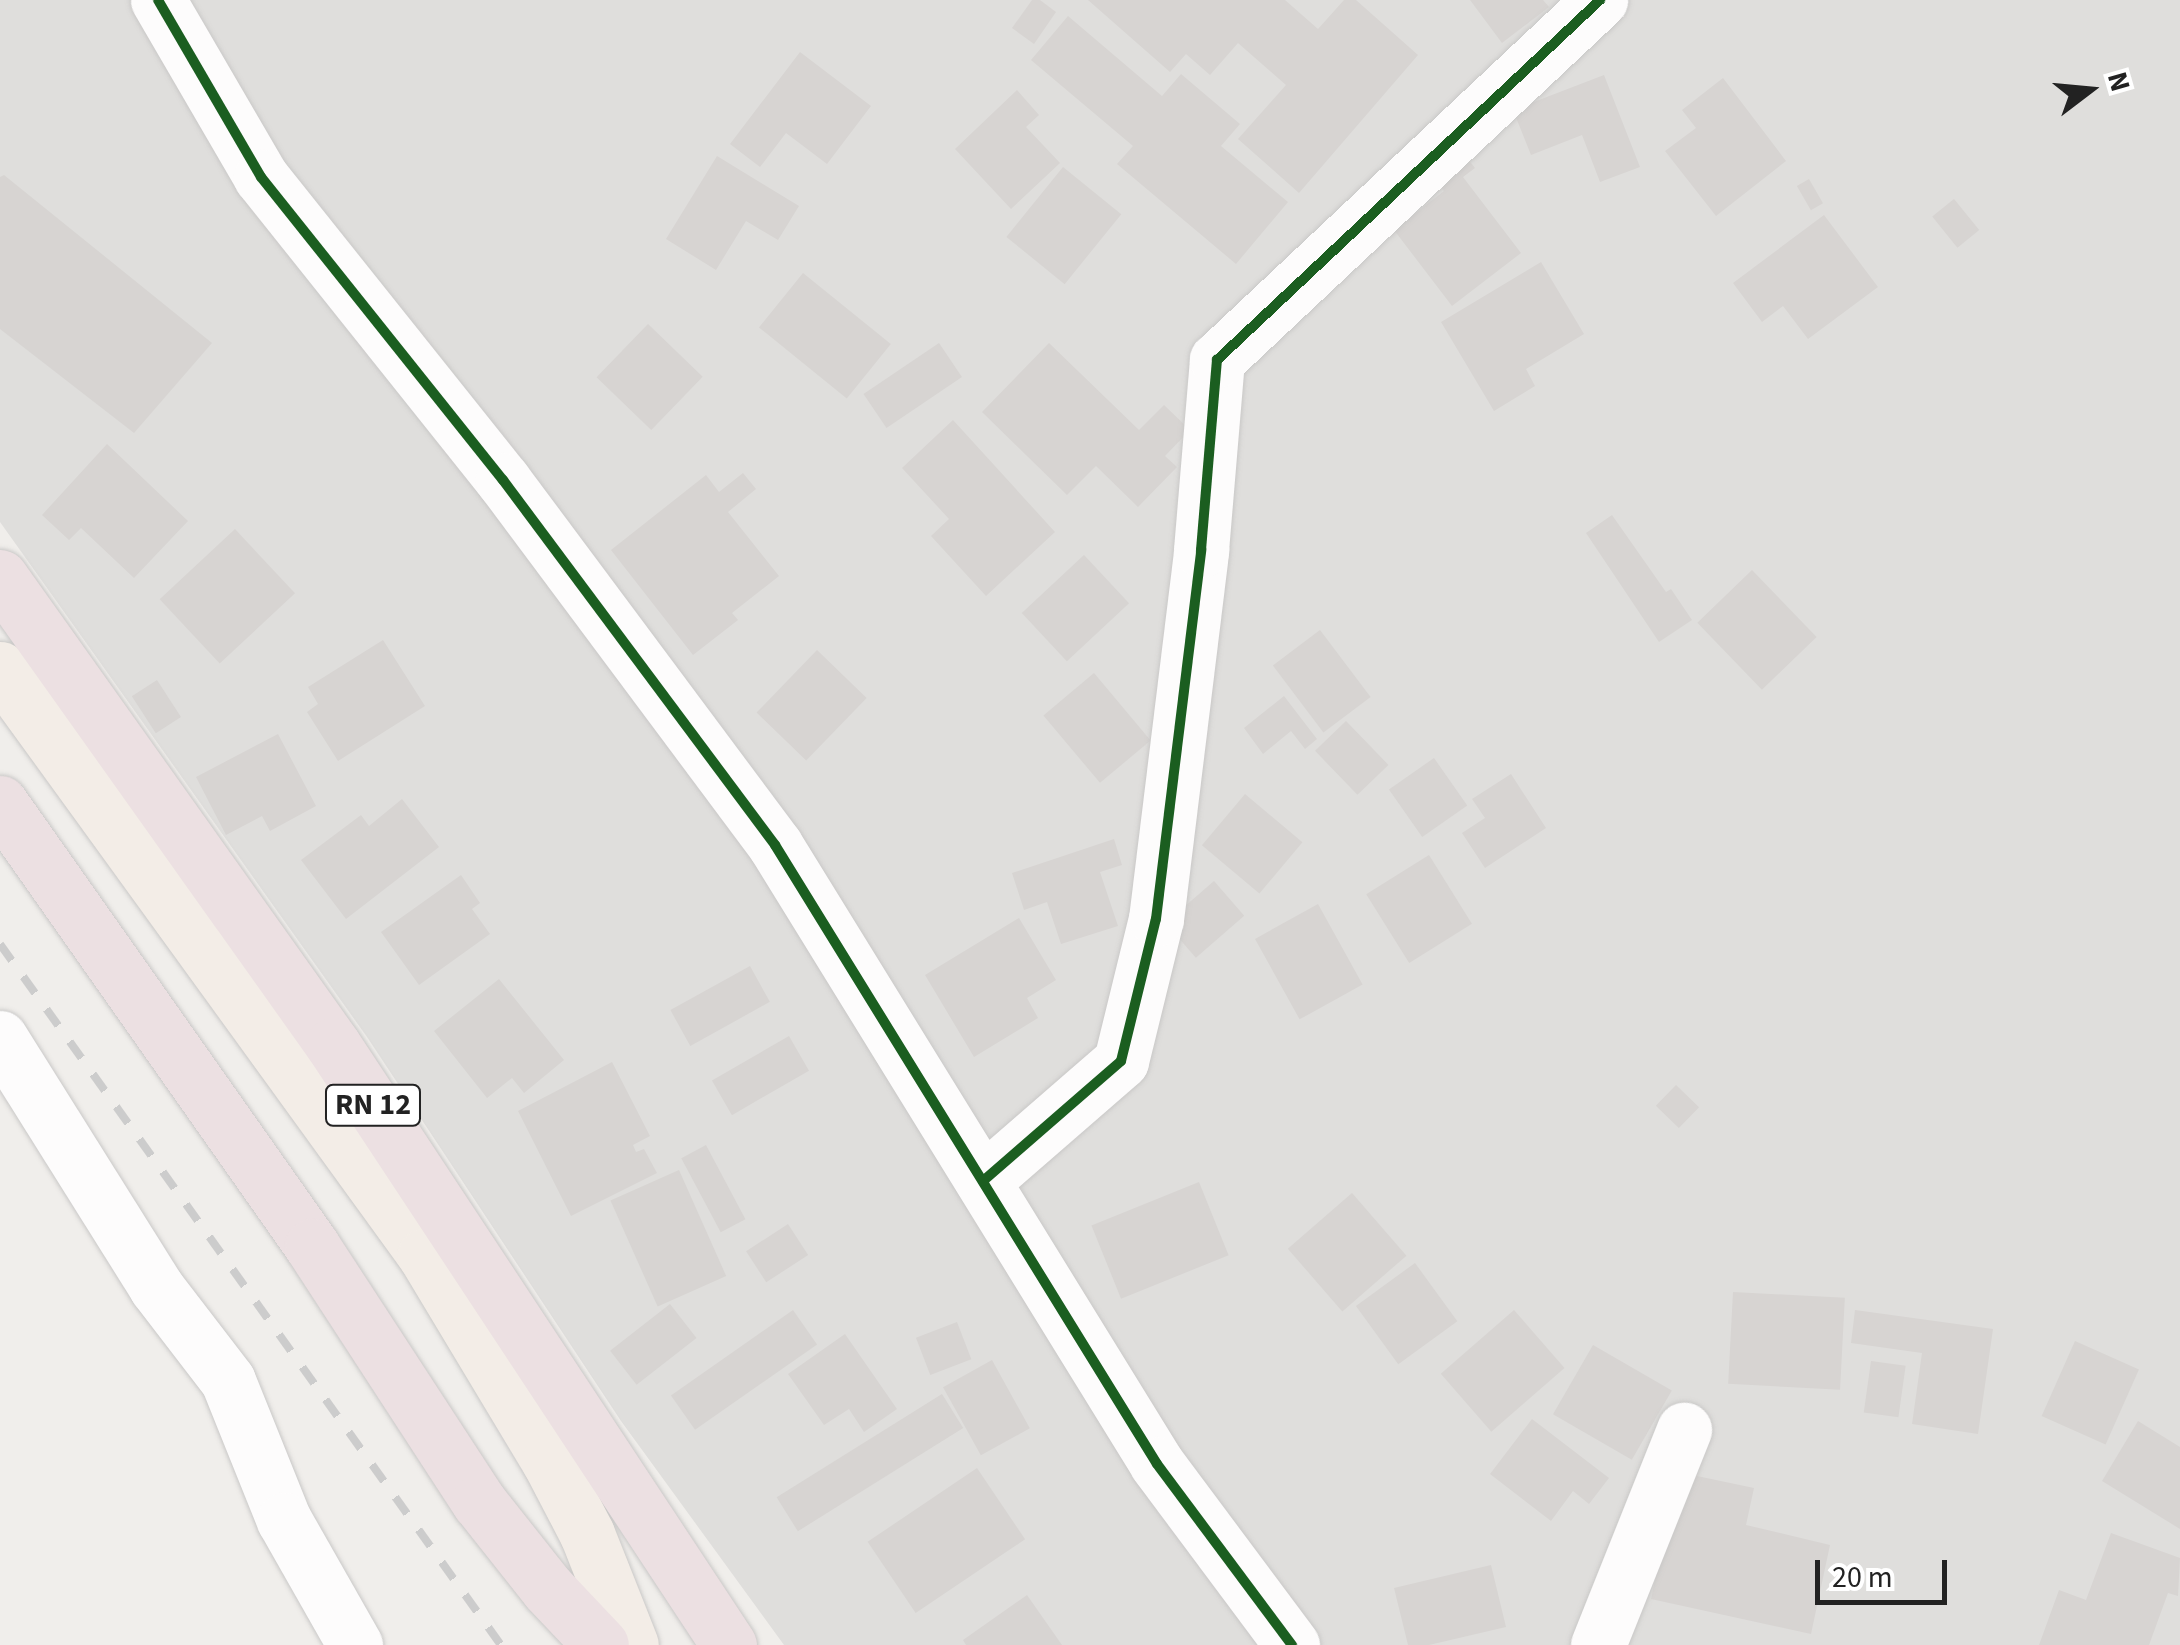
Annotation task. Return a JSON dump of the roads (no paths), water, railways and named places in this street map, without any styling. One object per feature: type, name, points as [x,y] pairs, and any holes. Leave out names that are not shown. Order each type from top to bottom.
[{"type":"highway","name":"RN 12","points":[[0,577],[334,1045],[729,1645]]},
{"type":"highway","points":[[0,802],[312,1246],[479,1502],[548,1589],[602,1645]]},
{"type":"main road","points":[[0,670],[425,1254],[549,1462],[587,1534],[631,1645]]},
{"type":"street","points":[[158,0],[261,178],[503,480],[775,845],[1157,1464],[1292,1645]]},
{"type":"street","points":[[983,1181],[1121,1061],[1156,919],[1201,550],[1217,360],[1600,0]]},
{"type":"street","points":[[0,1038],[156,1287],[228,1381],[284,1520],[354,1645]]},
{"type":"street","points":[[1598,1645],[1684,1430]]},
{"type":"railway","points":[[0,944],[501,1645]]}]
